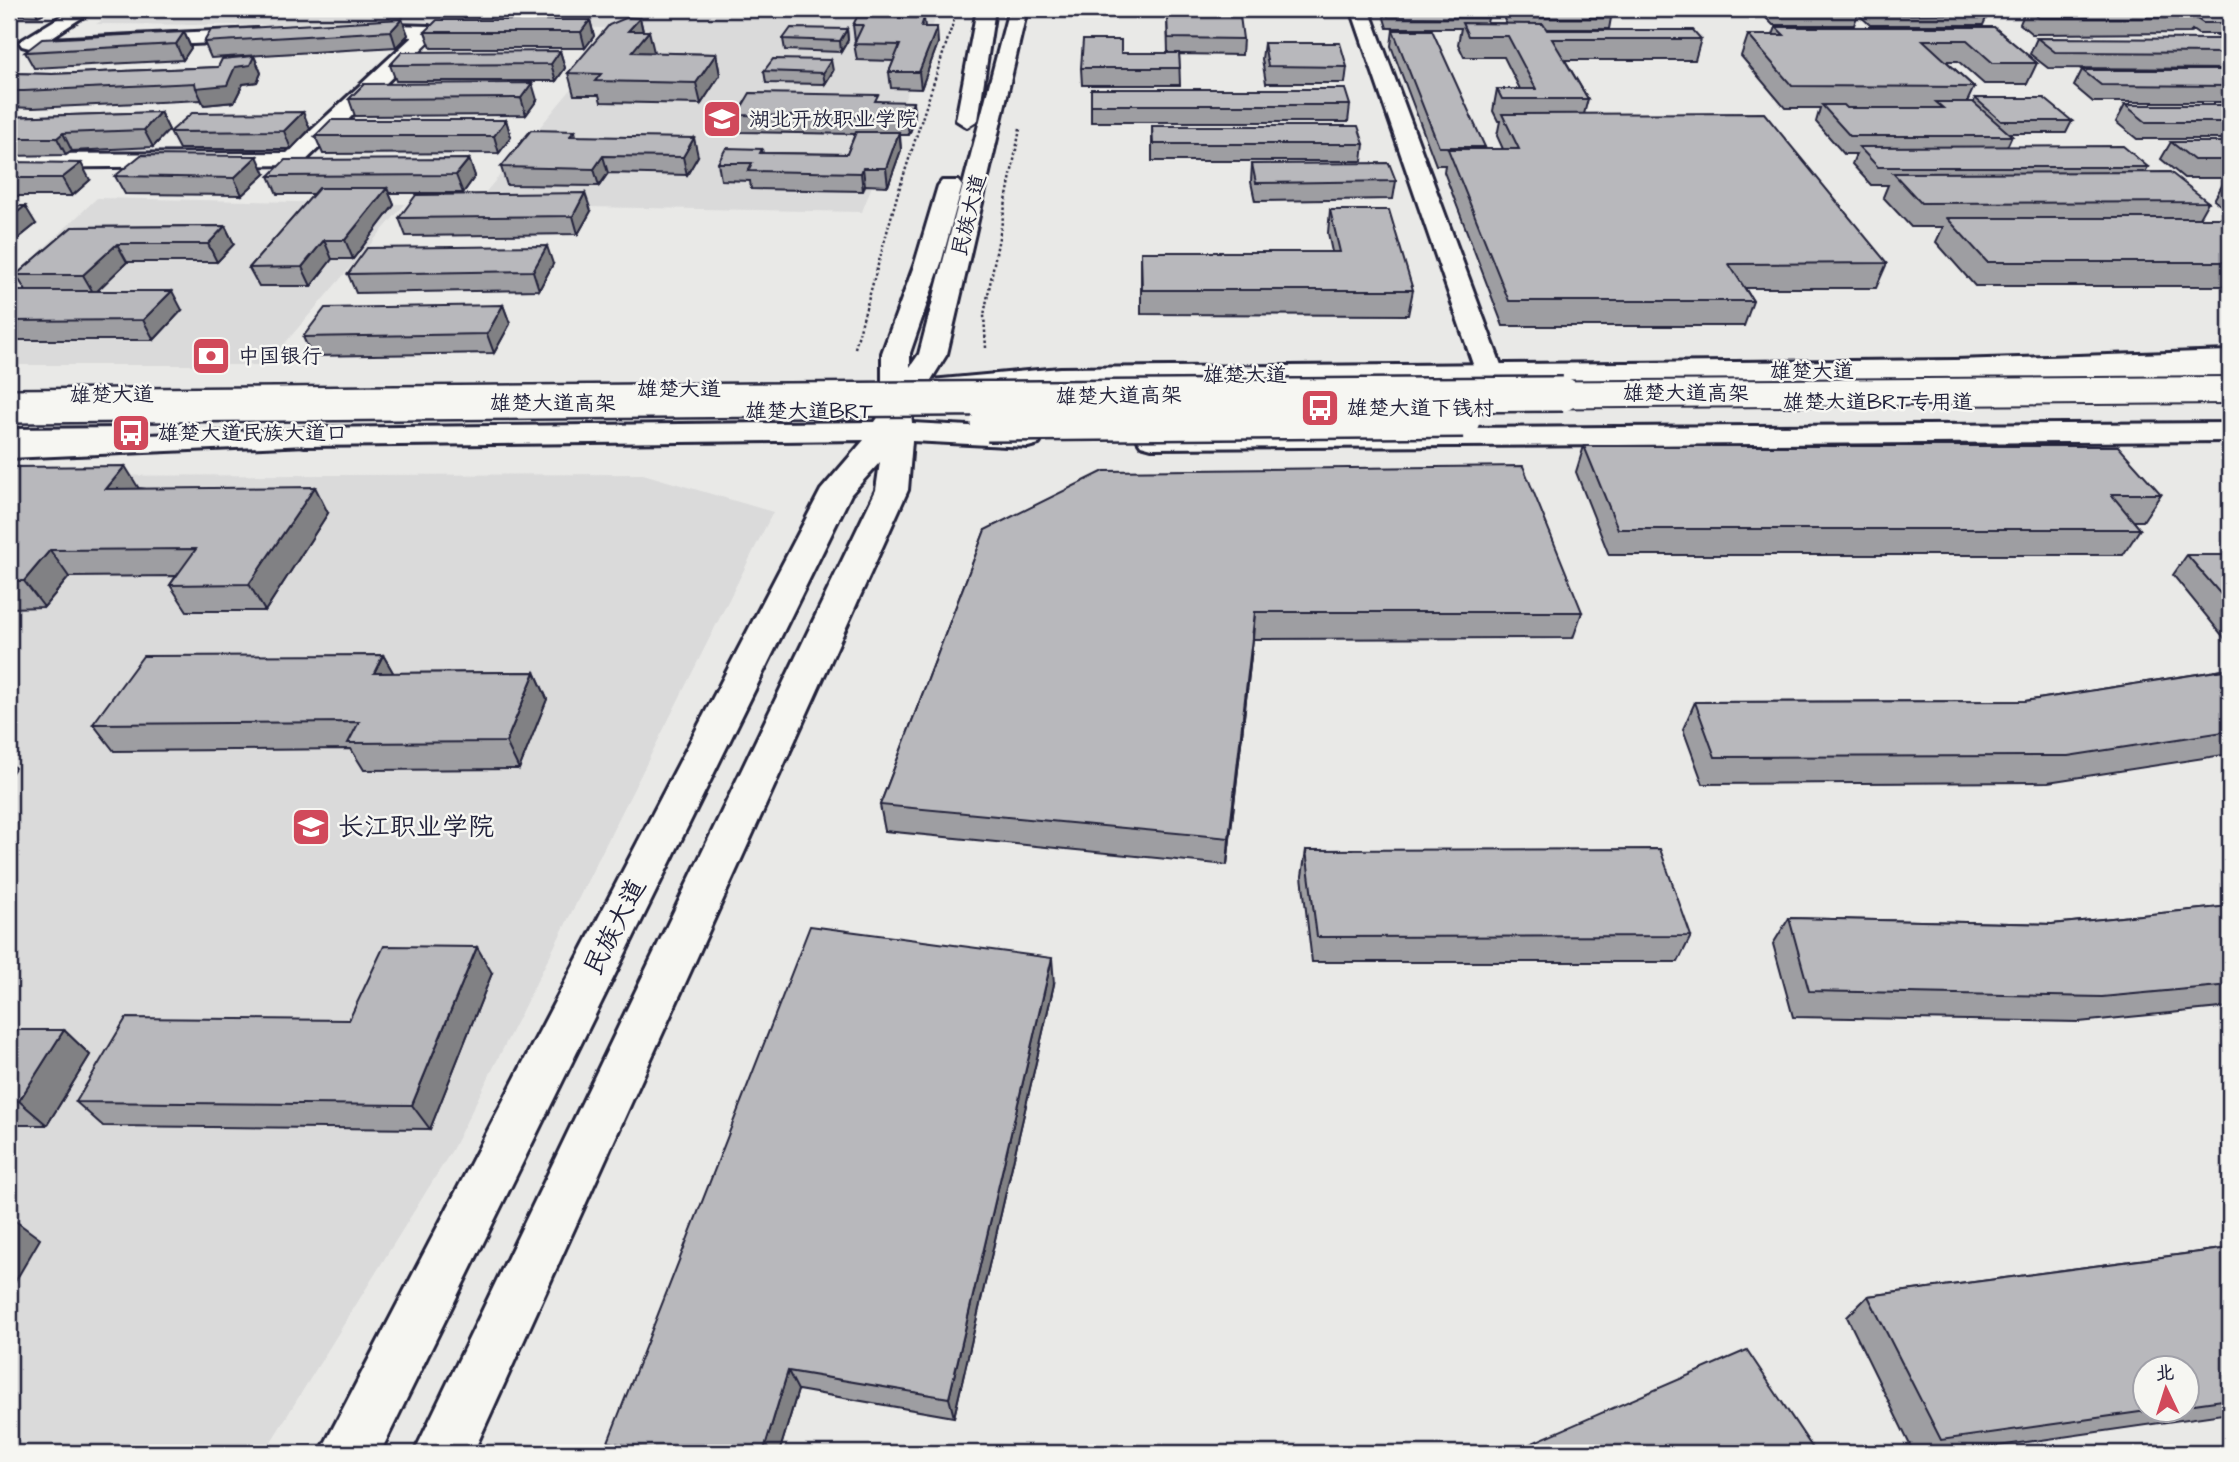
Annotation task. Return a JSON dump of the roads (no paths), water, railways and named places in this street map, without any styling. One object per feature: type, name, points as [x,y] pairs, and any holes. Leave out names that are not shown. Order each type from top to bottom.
[{"type":"main road","points":[[14,59],[24,39],[86,9]]},
{"type":"main road","name":"民族大道","points":[[443,1453],[892,490],[897,410],[896,353],[928,263],[959,153],[974,93],[986,9]]},
{"type":"main road","name":"民族大道","points":[[349,1453],[837,490],[870,455],[933,354],[975,193],[1018,9]]},
{"type":"main road","points":[[1360,9],[1490,373]]},
{"type":"main road","points":[[2193,9],[2230,33]]},
{"type":"main road","points":[[9,161],[293,160],[429,32],[337,30]]},
{"type":"main road","points":[[24,39],[41,46],[282,33]]},
{"type":"main road","points":[[2230,43],[2224,45],[2230,49]]},
{"type":"main road","points":[[1955,369],[2230,360]]},
{"type":"main road","name":"雄楚大道","points":[[9,438],[341,436],[897,410],[1060,377],[1955,369],[2059,377],[2230,376]]},
{"type":"main road","name":"雄楚大道高架","points":[[9,406],[622,403],[1177,395],[2230,390]]},
{"type":"main road","name":"雄楚大道","points":[[9,396],[897,410],[1061,440],[2230,432]]},
{"type":"main road","name":"雄楚大道BRT专用道","points":[[897,410],[2230,400]]},
{"type":"main road","name":"雄楚大道BRT","points":[[9,415],[897,410]]},
{"type":"main road","name":"雄楚大道高架","points":[[9,426],[2230,417]]},
{"type":"main road","points":[[9,449],[341,436]]},
{"type":"place","name":"湖北开放职业学院","points":[[722,119]]},
{"type":"place","name":"中国银行","points":[[211,356]]},
{"type":"place","name":"雄楚大道下钱村","points":[[1320,408]]},
{"type":"place","name":"雄楚大道民族大道口","points":[[131,433]]},
{"type":"place","name":"长江职业学院","points":[[311,827]]}]
